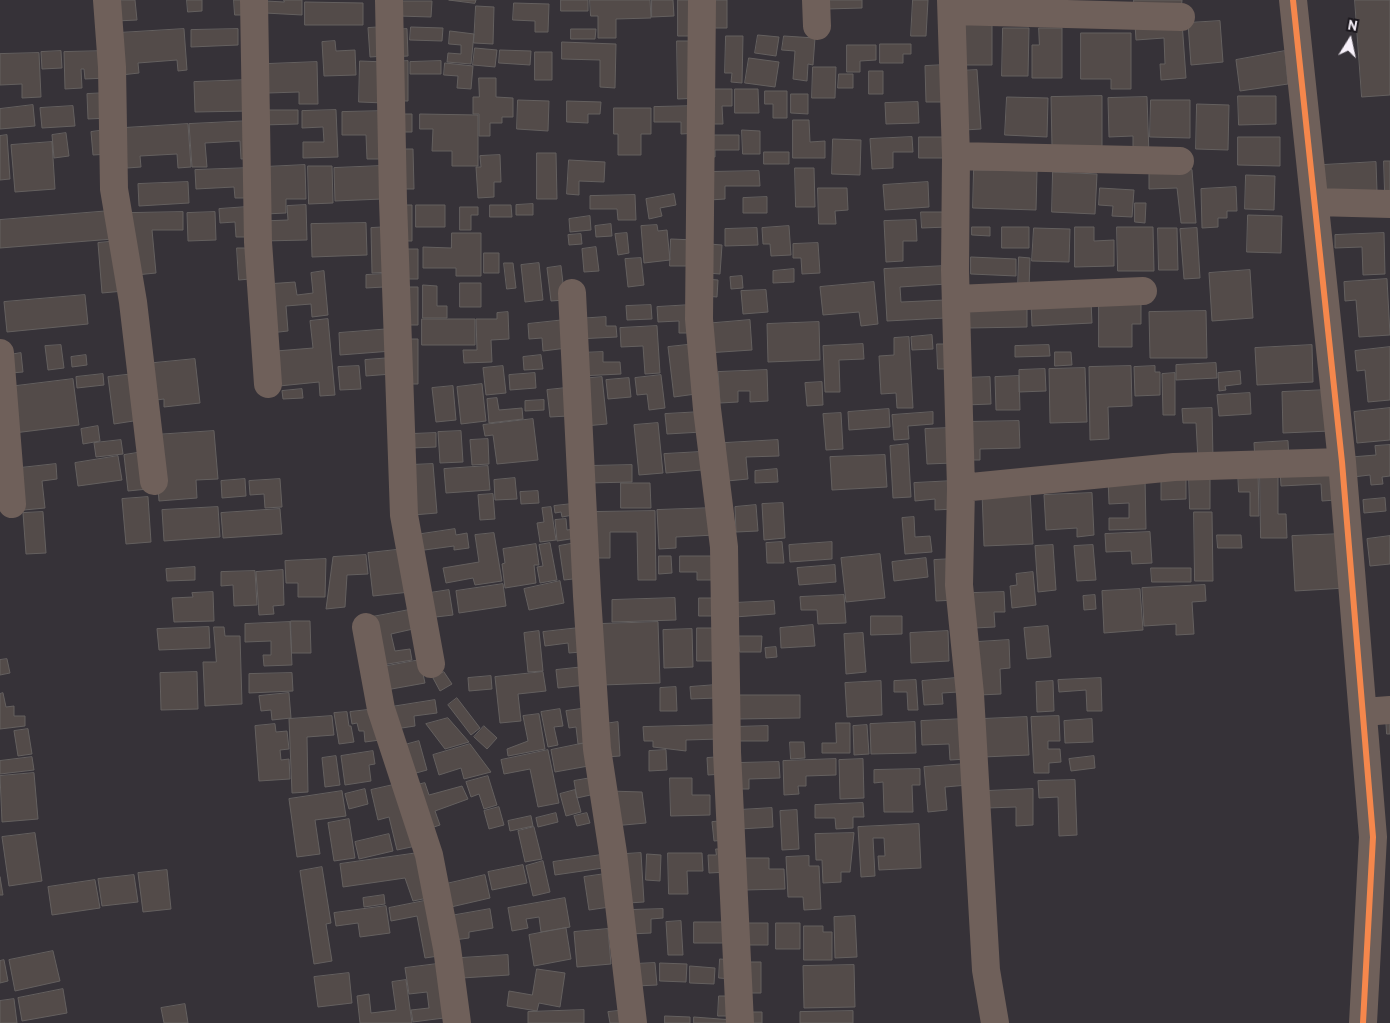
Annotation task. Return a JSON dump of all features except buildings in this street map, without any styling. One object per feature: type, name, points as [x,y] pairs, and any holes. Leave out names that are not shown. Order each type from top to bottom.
[{"type":"street","points":[[107,0],[112,67],[114,189],[133,302],[154,480]]},
{"type":"street","points":[[254,0],[258,242],[268,384]]},
{"type":"street","points":[[389,0],[393,201],[404,515],[431,664]]},
{"type":"street","points":[[702,0],[699,319],[707,409],[724,547],[727,752],[740,1023]]},
{"type":"street","points":[[1293,0],[1342,462],[1377,711],[1373,837],[1363,1023]]},
{"type":"street","points":[[994,1023],[986,970],[970,694],[958,585],[961,488],[952,5],[1181,17]]},
{"type":"street","points":[[956,156],[1180,161]]},
{"type":"street","points":[[1315,202],[1390,204]]},
{"type":"street","points":[[956,299],[1143,291]]},
{"type":"street","points":[[572,293],[587,596],[597,749],[613,853],[633,1023]]},
{"type":"street","points":[[0,353],[12,504]]},
{"type":"street","points":[[961,488],[1174,467],[1342,462]]},
{"type":"street","points":[[366,627],[381,709],[429,855],[448,948],[457,1023]]},
{"type":"cycle path","points":[[1293,0],[1342,462],[1373,837],[1363,1023]]}]
